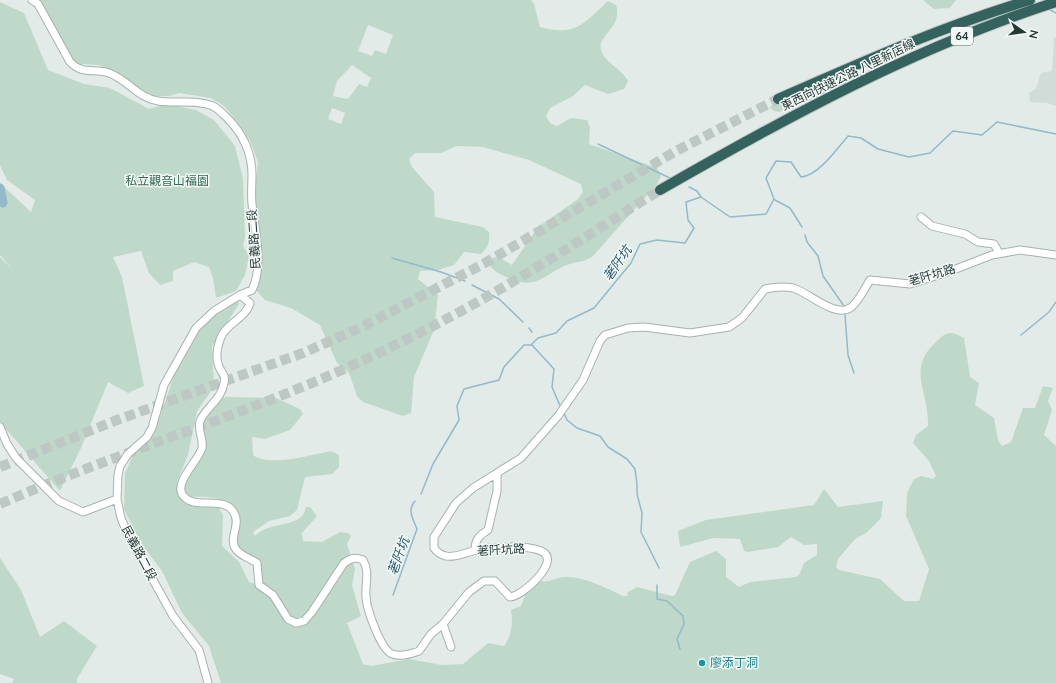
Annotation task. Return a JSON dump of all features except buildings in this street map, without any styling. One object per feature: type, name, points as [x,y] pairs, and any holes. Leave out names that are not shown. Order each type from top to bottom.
[{"type":"highway","name":"東西向快速公路 八里新店線","points":[[778,100],[897,48],[973,19],[1030,0]]},
{"type":"highway","name":"東西向快速公路 八里新店線","points":[[660,190],[789,116],[871,76],[958,37],[1014,15],[1056,2]]},
{"type":"street","name":"民義路二段","points":[[32,0],[38,4],[70,62],[75,68],[83,71],[108,72],[117,76],[142,96],[158,101],[213,106],[235,126],[244,141],[251,158],[251,196],[257,256],[256,282],[252,290],[240,295],[214,311],[196,328],[164,385],[152,428],[147,437],[128,454],[120,466],[117,499],[121,518],[128,535],[173,616],[199,650],[208,683]]},
{"type":"street","points":[[921,217],[932,226],[965,234],[978,242],[994,244],[999,253]]},
{"type":"street","name":"荖阡坑路","points":[[240,295],[250,303],[249,309],[227,328],[222,336],[218,347],[217,360],[225,382],[223,389],[200,423],[199,431],[202,446],[200,453],[183,480],[181,487],[182,493],[186,498],[196,502],[220,504],[229,508],[234,513],[237,521],[233,538],[234,547],[240,554],[257,563],[259,585],[273,595],[288,619],[296,623],[304,621],[312,612],[344,563],[350,558],[363,560],[366,567],[366,596],[368,610],[373,625],[388,652],[401,655],[419,651],[469,592],[484,581],[495,581],[510,596],[517,596],[540,576],[547,562],[547,557],[545,553],[534,548],[475,550],[448,557],[441,555],[434,548],[434,537],[456,503],[473,488],[521,458],[563,409],[583,380],[600,341],[605,335],[628,328],[644,327],[690,333],[729,327],[742,318],[765,289],[776,287],[792,288],[832,308],[844,310],[851,308],[870,280],[910,284],[999,253],[1020,250],[1056,255]]},
{"type":"street","points":[[0,427],[6,444],[16,458],[59,501],[83,512],[117,499]]},
{"type":"street","points":[[475,550],[475,544],[478,536],[488,530],[497,491],[498,473]]},
{"type":"street","points":[[443,624],[451,647]]},
{"type":"shaded area","points":[[1054,38],[1056,38],[1056,106],[1047,103],[1030,102],[1029,93],[1036,89],[1041,73],[1052,71]]},
{"type":"green space","points":[[34,0],[531,0],[534,4],[540,27],[552,30],[571,29],[578,26],[585,22],[608,1],[616,5],[616,20],[603,40],[601,50],[606,59],[622,73],[628,81],[624,89],[608,94],[585,85],[573,96],[550,108],[546,116],[550,123],[557,126],[571,118],[587,120],[590,127],[589,144],[657,168],[661,176],[657,184],[593,256],[562,267],[542,279],[528,283],[520,282],[499,274],[490,266],[490,258],[498,257],[512,265],[538,227],[578,199],[583,192],[581,184],[529,160],[483,147],[456,146],[441,153],[415,153],[409,159],[412,167],[434,192],[435,217],[483,227],[489,232],[489,242],[481,254],[464,252],[454,265],[438,270],[420,271],[418,279],[438,295],[434,330],[414,377],[411,413],[403,416],[363,402],[357,396],[349,373],[337,363],[320,325],[291,308],[265,300],[255,289],[253,281],[257,222],[254,196],[258,162],[250,141],[239,124],[224,106],[211,98],[179,93],[169,96],[152,96],[141,92],[111,70],[99,65],[80,64],[68,60]],"holes":[[[368,25],[393,35],[386,54],[375,50],[372,56],[358,51]],[[352,65],[371,78],[367,87],[359,84],[348,99],[333,96],[337,81]],[[332,108],[345,113],[341,124],[328,119]]]},
{"type":"green space","points":[[923,0],[956,0],[950,8],[934,9]]},
{"type":"green space","name":"私立觀音山福園","points":[[0,2],[24,13],[48,70],[84,84],[110,88],[149,109],[166,104],[196,110],[214,120],[235,146],[243,179],[245,237],[243,246],[249,256],[245,275],[236,291],[216,298],[213,278],[209,267],[194,262],[173,271],[173,281],[160,285],[149,273],[141,251],[113,257],[122,277],[144,386],[128,393],[108,382],[81,448],[60,491],[6,429],[0,440],[0,257],[13,270],[0,255],[0,183],[31,212],[35,200],[7,180],[0,165]]},
{"type":"green space","points":[[847,76],[849,82],[817,97],[779,112],[774,111],[769,107]]},
{"type":"green space","points":[[237,296],[239,304],[212,346],[214,387],[197,411],[188,455],[177,482],[177,495],[186,502],[219,508],[223,515],[222,546],[239,562],[249,582],[260,585],[255,559],[238,551],[234,545],[232,538],[232,515],[226,503],[211,497],[185,497],[182,489],[201,446],[198,427],[212,400],[227,397],[276,398],[300,409],[303,414],[290,430],[265,439],[252,437],[253,455],[270,460],[280,460],[331,451],[339,455],[339,467],[332,474],[305,477],[297,510],[290,516],[269,521],[253,532],[255,536],[266,529],[293,522],[302,516],[306,507],[310,507],[317,516],[302,533],[303,541],[322,542],[340,532],[348,533],[351,536],[347,544],[355,569],[352,585],[361,616],[347,623],[363,664],[371,666],[409,659],[442,665],[463,664],[488,643],[504,646],[509,638],[511,629],[511,610],[521,606],[527,591],[540,581],[548,581],[562,577],[572,577],[595,583],[623,596],[627,596],[628,592],[637,587],[672,596],[675,595],[690,562],[716,551],[726,559],[726,577],[739,587],[750,582],[796,577],[799,575],[804,563],[817,555],[817,544],[804,545],[791,537],[778,547],[748,552],[744,551],[740,539],[713,538],[680,547],[678,531],[706,520],[814,505],[824,489],[838,507],[883,501],[881,518],[866,533],[855,539],[838,559],[836,567],[839,570],[880,579],[904,601],[919,601],[929,569],[906,516],[907,493],[914,479],[921,476],[933,479],[936,476],[929,461],[913,443],[916,435],[928,426],[921,380],[921,370],[923,360],[928,351],[942,337],[948,333],[954,333],[964,338],[970,377],[979,383],[975,405],[994,418],[998,440],[1002,446],[1011,442],[1023,408],[1035,408],[1043,386],[1053,388],[1048,401],[1052,410],[1044,435],[1056,446],[1056,683],[221,683],[209,646],[182,613],[162,571],[140,542],[124,509],[125,473],[134,453],[154,434],[181,355],[190,339],[229,299]]},
{"type":"green space","points":[[0,558],[21,590],[40,637],[64,621],[97,646],[77,679],[77,683],[12,683],[14,679],[0,674]]},
{"type":"waterway","points":[[1049,9],[1056,13]]},
{"type":"waterway","name":"荖阡坑","points":[[421,494],[433,464],[459,420],[457,406],[464,389],[499,380],[504,367],[524,345],[531,345],[538,338],[556,333],[567,321],[594,308],[631,263],[640,244],[657,240],[685,243],[694,228],[688,220],[686,202],[701,197],[730,217],[766,214],[774,199],[766,178],[776,161],[791,162],[801,177],[807,175],[814,172],[827,161],[848,136],[861,138],[878,149],[909,157],[930,153],[953,131],[982,135],[997,122],[1056,134]]},
{"type":"waterway","points":[[598,144],[672,179]]},
{"type":"waterway","points":[[689,187],[697,191],[701,197]]},
{"type":"waterway","points":[[0,188],[3,203]]},
{"type":"waterway","points":[[775,200],[790,208],[802,227]]},
{"type":"waterway","points":[[805,235],[807,242],[818,256],[823,276],[844,306]]},
{"type":"waterway","points":[[392,258],[441,272],[465,281]]},
{"type":"waterway","points":[[472,285],[499,299],[523,322]]},
{"type":"waterway","points":[[1021,335],[1049,312],[1056,302]]},
{"type":"waterway","points":[[845,315],[848,355],[854,373]]},
{"type":"waterway","points":[[529,328],[532,332]]},
{"type":"waterway","points":[[532,345],[554,369],[552,387],[561,408]]},
{"type":"waterway","points":[[564,413],[567,420],[577,428],[600,436],[608,447],[627,459],[635,469],[637,494],[642,513],[641,532],[659,568]]},
{"type":"waterway","name":"荖阡坑","points":[[393,595],[417,529],[412,518],[411,511],[415,501]]},
{"type":"waterway","points":[[657,585],[657,599],[667,601],[683,616],[684,624],[677,639],[680,649]]},
{"type":"tunnel","points":[[0,467],[117,420],[303,353],[364,326],[485,263],[676,151],[778,99]]},
{"type":"tunnel","points":[[0,504],[91,467],[230,416],[366,359],[469,307],[562,252],[660,190]]},
{"type":"place","name":"廖添丁洞","points":[[702,663]]}]
